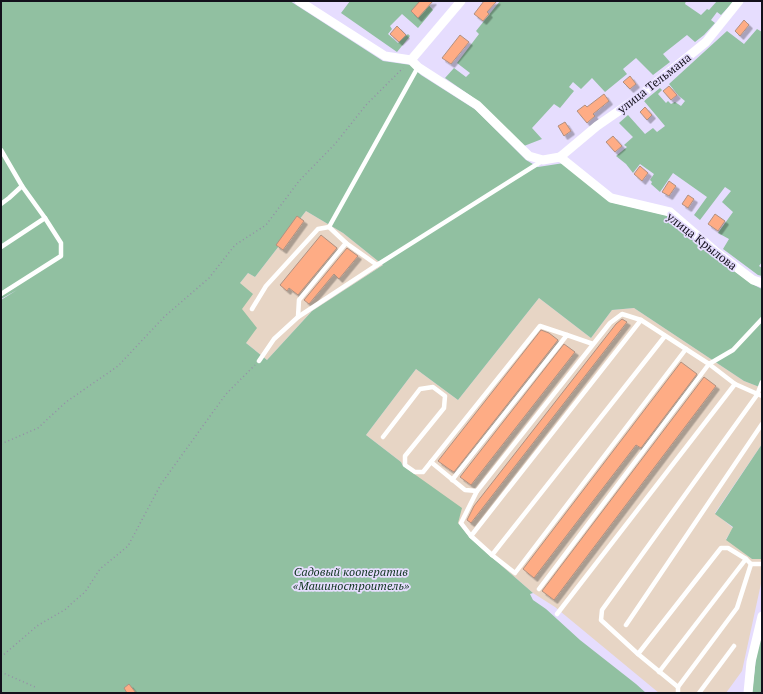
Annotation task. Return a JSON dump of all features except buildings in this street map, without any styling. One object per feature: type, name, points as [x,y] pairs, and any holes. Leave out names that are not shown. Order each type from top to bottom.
[{"type":"street","points":[[298,1],[386,56],[411,60],[418,67],[477,105],[528,156],[543,160],[560,156]]},
{"type":"street","points":[[411,60],[461,1]]},
{"type":"street","name":"улица Тельмана","points":[[560,156],[597,126],[636,99],[706,42],[739,1]]},
{"type":"street","name":"улица Крылова","points":[[560,156],[611,198],[670,212],[715,251],[753,280],[762,284]]},
{"type":"street","points":[[748,693],[751,662],[762,616]]},
{"type":"lane","points":[[329,227],[418,67]]},
{"type":"lane","points":[[1,150],[3,158],[61,243],[61,256],[1,294]]},
{"type":"lane","points":[[259,360],[274,338],[298,317],[543,160]]},
{"type":"lane","points":[[1,204],[22,186]]},
{"type":"lane","points":[[1,247],[45,218]]},
{"type":"lane","points":[[329,227],[346,243],[377,265]]},
{"type":"lane","points":[[252,309],[266,286],[318,229],[329,227]]},
{"type":"lane","points":[[298,317],[299,300],[346,243]]},
{"type":"lane","points":[[686,349],[515,573],[471,536],[461,523],[477,491],[610,323],[622,314],[641,320],[665,336],[686,349],[709,364],[735,384],[760,396]]},
{"type":"lane","points":[[539,589],[709,364],[733,350],[762,319]]},
{"type":"lane","points":[[471,536],[641,320]]},
{"type":"lane","points":[[383,437],[420,389],[433,387],[445,396],[444,408],[405,456],[405,465],[415,472],[423,472],[540,326],[593,344]]},
{"type":"lane","points":[[452,480],[567,335]]},
{"type":"lane","points":[[492,555],[665,336]]},
{"type":"lane","points":[[678,687],[638,654],[601,620],[602,610],[760,396],[762,382]]},
{"type":"lane","points":[[557,614],[735,384]]},
{"type":"lane","points":[[626,625],[762,424]]},
{"type":"lane","points":[[431,462],[465,490],[477,491]]},
{"type":"lane","points":[[638,654],[721,548],[728,548],[746,559],[751,564],[762,564]]},
{"type":"lane","points":[[659,672],[746,559]]},
{"type":"lane","points":[[678,693],[678,687],[736,608],[751,564]]},
{"type":"lane","points":[[699,693],[734,646]]},
{"type":"path","points":[[1,444],[38,428],[66,402],[118,366],[164,317],[209,278],[235,245],[266,225],[299,181],[335,144],[366,105],[411,60]]},
{"type":"path","points":[[1,657],[37,626],[66,609],[84,592],[100,569],[128,546],[161,484],[226,394],[259,360]]},
{"type":"path","points":[[1,672],[36,687]]},
{"type":"shaded area","points":[[306,211],[343,233],[383,265],[312,311],[267,360],[246,343],[240,283],[248,273],[255,277]]},
{"type":"shaded area","points":[[539,298],[591,338],[612,310],[634,308],[744,381],[762,388],[762,444],[715,513],[733,528],[726,539],[752,559],[762,559],[762,579],[742,671],[726,693],[659,693],[555,607],[533,593],[470,538],[458,523],[403,466],[401,462],[366,435],[416,369],[458,400]]},
{"type":"green space","name":"Садовый кооператив «Машиностроитель»","points":[[1,1],[290,1],[383,61],[411,65],[421,75],[476,110],[526,160],[538,167],[564,163],[610,202],[669,216],[711,254],[752,284],[762,289],[762,388],[744,381],[634,308],[612,310],[591,338],[539,298],[458,400],[416,369],[366,435],[401,462],[403,466],[462,508],[458,523],[470,538],[533,593],[530,594],[533,600],[546,609],[580,640],[646,693],[1,693],[1,300],[17,290],[1,299]],"holes":[[[306,211],[343,233],[383,265],[312,311],[267,360],[246,343],[257,328],[242,309],[253,294],[240,283],[248,273],[255,277]]]},
{"type":"green space","points":[[350,1],[425,1],[433,10],[418,28],[402,14],[390,26],[392,29],[388,34],[398,43],[408,34],[410,36],[397,52],[341,13]]},
{"type":"green space","points":[[500,1],[686,1],[685,4],[701,15],[707,9],[709,10],[717,1],[733,2],[721,15],[717,12],[711,20],[715,23],[695,42],[687,35],[663,54],[670,62],[653,75],[636,58],[623,69],[627,74],[605,92],[592,78],[581,89],[573,82],[569,87],[574,91],[560,108],[554,104],[532,128],[542,139],[524,146],[471,96],[445,78],[454,68],[466,77],[470,73],[457,63],[479,34],[476,31]]},
{"type":"green space","points":[[757,29],[762,32],[762,262],[759,266],[762,268],[762,276],[758,275],[723,249],[729,239],[718,233],[733,212],[722,202],[731,191],[725,187],[700,220],[694,215],[707,197],[673,173],[660,192],[651,184],[652,182],[650,180],[654,174],[640,164],[633,173],[626,164],[616,156],[627,147],[624,145],[633,137],[619,123],[628,115],[645,134],[653,128],[657,132],[665,126],[644,101],[660,88],[662,90],[658,94],[666,103],[668,101],[671,104],[675,102],[681,106],[685,101],[669,84],[727,31],[744,44]]},
{"type":"green space","points":[[762,444],[762,559],[752,559],[726,540],[733,527],[715,514]]},
{"type":"green space","points":[[762,636],[762,693],[752,693],[757,650]]}]
